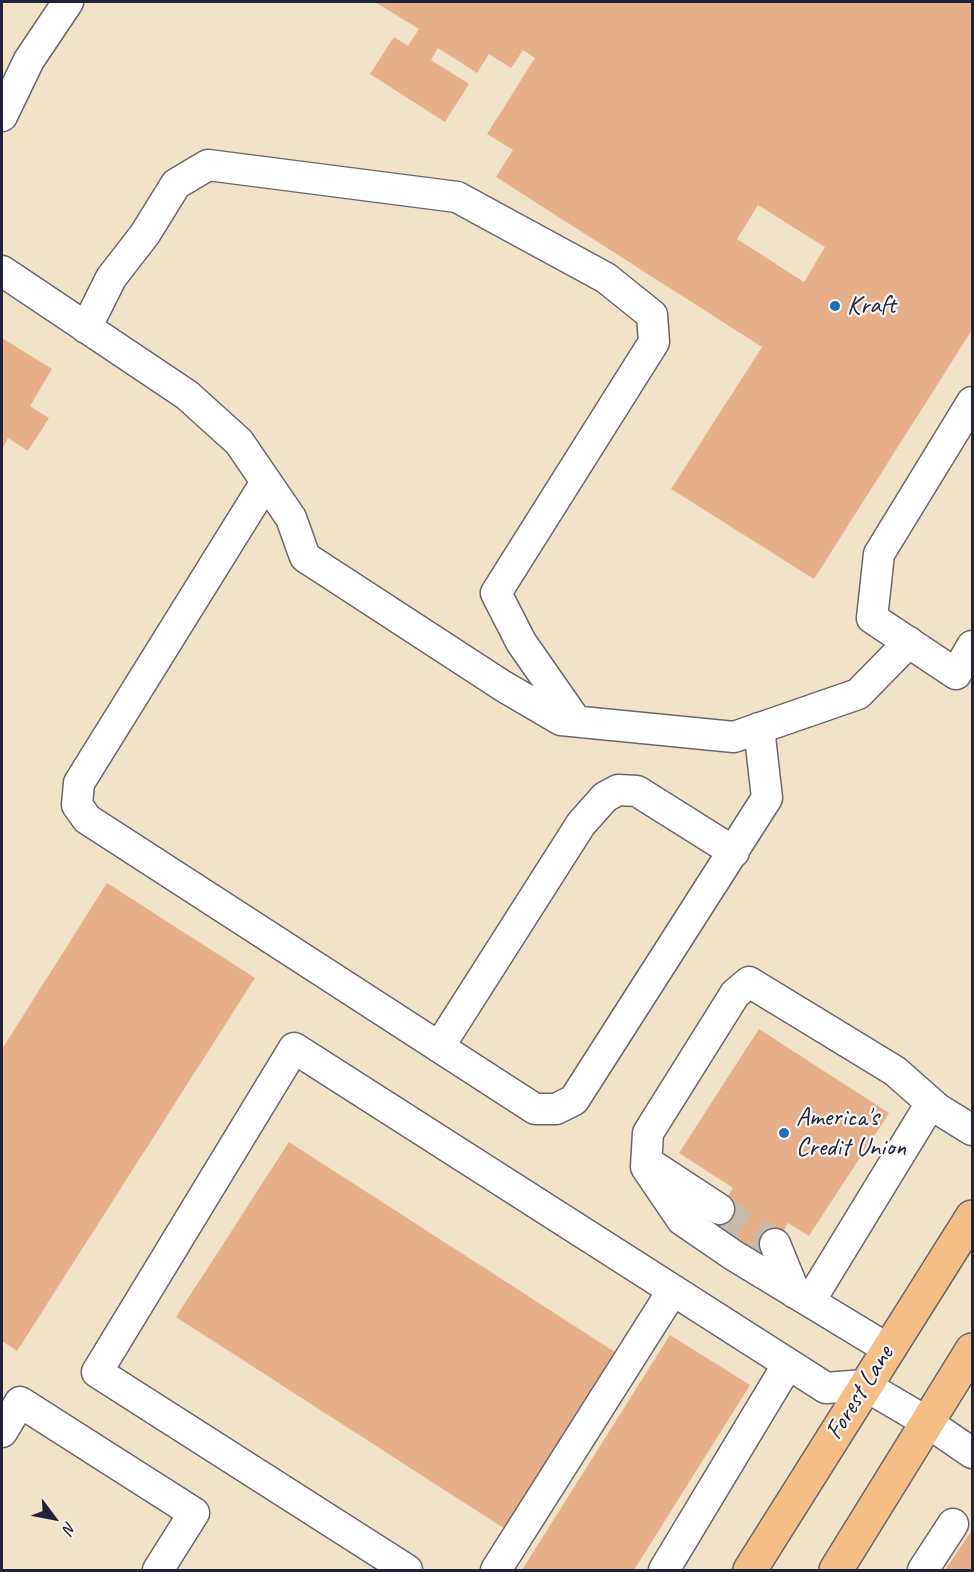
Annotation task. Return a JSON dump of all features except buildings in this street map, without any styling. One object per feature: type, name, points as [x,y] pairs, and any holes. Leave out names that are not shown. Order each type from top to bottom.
[{"type":"main road","name":"Forest Lane","points":[[750,1570],[864,1385],[972,1217]]},
{"type":"main road","points":[[836,1570],[927,1422],[971,1357]]},
{"type":"street","points":[[2,116],[29,60],[68,2]]},
{"type":"street","points":[[86,328],[111,278],[145,234],[176,184],[208,165],[457,197],[606,278],[652,315],[654,342],[496,593],[521,642],[576,721]]},
{"type":"street","points":[[2,271],[187,395],[239,442],[291,518],[305,557],[503,686],[561,720],[734,736],[858,694],[909,642]]},
{"type":"street","points":[[972,402],[879,554],[872,618],[956,674],[972,646]]},
{"type":"street","points":[[266,482],[79,783],[77,805],[87,819],[535,1109],[556,1109],[574,1100],[767,798],[759,728]]},
{"type":"street","points":[[439,1047],[581,824],[605,797],[618,790],[637,791],[734,852]]},
{"type":"street","points":[[888,1349],[682,1220],[646,1167],[648,1133],[735,994],[749,982],[895,1071],[931,1103],[972,1130]]},
{"type":"street","points":[[407,1570],[97,1372],[294,1048],[826,1388],[864,1385],[927,1422],[972,1453]]},
{"type":"street","points":[[803,1297],[931,1103]]},
{"type":"street","points":[[647,1161],[719,1209]]},
{"type":"street","points":[[776,1244],[803,1297]]},
{"type":"street","points":[[496,1570],[673,1290]]},
{"type":"street","points":[[664,1570],[788,1364]]},
{"type":"street","points":[[2,1432],[20,1402],[194,1513],[158,1570]]},
{"type":"street","points":[[923,1570],[953,1524]]},
{"type":"tunnel","points":[[719,1209],[775,1244]]},
{"type":"place","name":"Kraft","points":[[835,306]]},
{"type":"place","name":"America's Credit Union","points":[[784,1133]]}]
